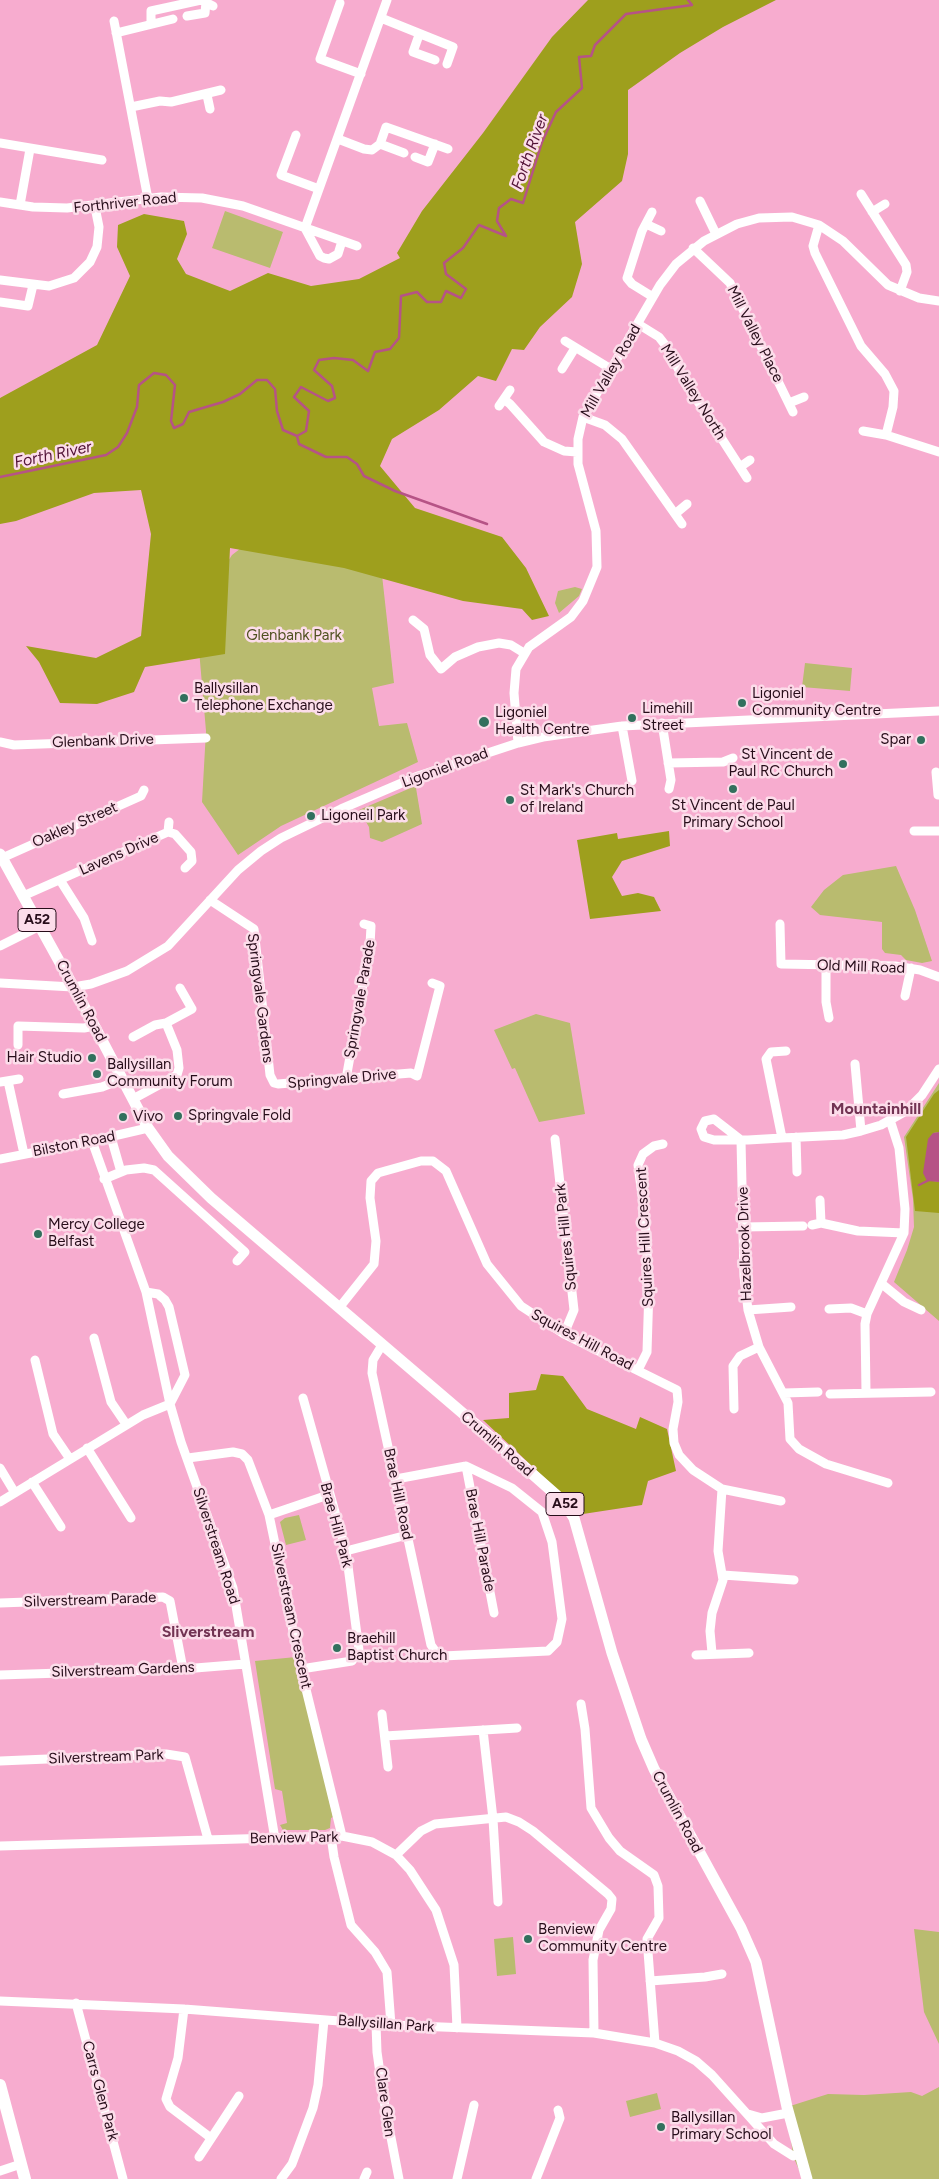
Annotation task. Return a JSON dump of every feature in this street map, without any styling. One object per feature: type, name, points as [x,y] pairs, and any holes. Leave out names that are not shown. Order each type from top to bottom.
[{"type":"highway","points":[[0,2085],[25,2179]]},
{"type":"main road","name":"Crumlin Road","points":[[1,856],[95,1026],[148,1128],[168,1156],[211,1198],[487,1434],[563,1502],[574,1518],[612,1653],[641,1739],[654,1769],[741,1928],[756,1962],[788,2113],[807,2179]]},
{"type":"street","points":[[151,24],[151,11],[201,0],[209,4],[206,13],[187,16]]},
{"type":"street","points":[[342,241],[338,254],[329,259],[324,258],[320,256],[305,228],[387,0]]},
{"type":"street","points":[[340,3],[320,59],[361,74]]},
{"type":"street","points":[[381,18],[453,48],[447,64]]},
{"type":"street","points":[[116,33],[173,19]]},
{"type":"street","points":[[114,22],[148,199]]},
{"type":"street","points":[[419,35],[414,52],[435,60]]},
{"type":"street","points":[[131,106],[160,101],[171,102],[207,95],[221,90]]},
{"type":"street","points":[[207,95],[210,109]]},
{"type":"street","points":[[338,139],[368,151],[380,144],[386,127],[448,149]]},
{"type":"street","points":[[296,135],[281,175],[319,189]]},
{"type":"street","points":[[0,143],[102,160]]},
{"type":"street","points":[[380,144],[404,153]]},
{"type":"street","points":[[415,157],[428,162],[435,144]]},
{"type":"street","points":[[20,205],[30,149]]},
{"type":"street","points":[[861,194],[906,264],[907,272],[900,291]]},
{"type":"street","name":"Forthriver Road","points":[[0,202],[48,208],[95,207],[175,196],[212,200],[243,206],[357,246]]},
{"type":"street","points":[[700,201],[716,234]]},
{"type":"street","points":[[872,212],[885,204]]},
{"type":"street","points":[[0,280],[33,285],[58,285],[74,278],[86,267],[93,255],[99,235],[95,207]]},
{"type":"street","points":[[652,212],[646,224],[628,278],[632,284],[653,297]]},
{"type":"street","name":"Mill Valley Road","points":[[524,653],[571,616],[584,600],[597,567],[596,531],[583,486],[577,452],[584,417],[653,297],[672,269],[693,248],[736,224],[780,216],[803,219],[819,225],[843,240],[879,278],[900,291],[919,298],[939,301]]},
{"type":"street","points":[[646,224],[661,231]]},
{"type":"street","points":[[819,225],[813,246],[815,253],[861,346],[885,374],[894,391],[893,407],[886,435]]},
{"type":"street","name":"Mill Valley Place","points":[[693,248],[730,283],[793,412]]},
{"type":"street","points":[[0,302],[28,306],[33,285]]},
{"type":"street","name":"Mill Valley North","points":[[638,324],[659,337],[666,346],[686,383],[747,478]]},
{"type":"street","points":[[565,341],[611,369]]},
{"type":"street","points":[[562,369],[575,348]]},
{"type":"street","points":[[510,390],[502,403],[510,404],[544,442],[564,451],[577,452]]},
{"type":"street","points":[[789,403],[804,397]]},
{"type":"street","points":[[584,417],[605,425],[622,439],[682,524]]},
{"type":"street","points":[[863,430],[886,435],[939,452]]},
{"type":"street","points":[[740,467],[750,460]]},
{"type":"street","points":[[675,514],[687,504]]},
{"type":"street","points":[[413,620],[424,629],[430,655],[441,669],[456,657],[478,647],[499,642],[511,645],[524,653],[516,669],[515,700],[518,743]]},
{"type":"street","name":"Ligoniel Road","points":[[0,983],[73,987],[91,984],[119,974],[160,952],[179,935],[243,866],[281,838],[341,809],[418,776],[518,743],[543,737],[622,726],[939,711]]},
{"type":"street","points":[[662,723],[671,780],[669,790]]},
{"type":"street","points":[[622,726],[632,781]]},
{"type":"street","name":"Glenbank Drive","points":[[0,742],[14,745],[206,738]]},
{"type":"street","points":[[668,763],[723,762],[732,758]]},
{"type":"street","points":[[936,772],[938,794]]},
{"type":"street","name":"Oakley Street","points":[[1,856],[141,796],[144,790]]},
{"type":"street","points":[[168,832],[169,822]]},
{"type":"street","points":[[914,831],[939,831]]},
{"type":"street","name":"Lavens Drive","points":[[24,896],[168,832],[175,834],[191,852],[192,861],[185,868]]},
{"type":"street","points":[[60,880],[84,918],[92,941]]},
{"type":"street","name":"Springvale Gardens","points":[[210,900],[254,929],[270,1075],[274,1083],[278,1084]]},
{"type":"street","name":"Springvale Parade","points":[[346,1079],[370,945],[371,926],[364,924]]},
{"type":"street","name":"Old Mill Road","points":[[780,924],[781,964],[880,965],[911,968],[939,977]]},
{"type":"street","points":[[0,946],[40,926]]},
{"type":"street","points":[[826,965],[826,1002],[829,1018]]},
{"type":"street","points":[[905,996],[911,968]]},
{"type":"street","name":"Springvale Drive","points":[[278,1084],[406,1074],[417,1076],[420,1071],[440,986],[432,983]]},
{"type":"street","points":[[133,1036],[155,1025],[166,1023],[192,1009],[180,988]]},
{"type":"street","points":[[133,1099],[177,1075],[179,1068],[177,1050],[166,1023]]},
{"type":"street","points":[[18,1045],[18,1026],[84,1028],[95,1026]]},
{"type":"street","points":[[786,1051],[771,1052],[766,1059],[782,1138],[861,1131],[890,1120],[915,1103],[939,1069]]},
{"type":"street","points":[[855,1064],[861,1131]]},
{"type":"street","points":[[19,1079],[4,1081],[24,1154]]},
{"type":"street","points":[[63,1094],[102,1087],[122,1079]]},
{"type":"street","points":[[866,1392],[865,1324],[867,1314],[904,1233],[905,1209],[899,1148],[890,1120]]},
{"type":"street","name":"Bilston Road","points":[[0,1159],[92,1142],[148,1128]]},
{"type":"street","points":[[112,1137],[122,1172]]},
{"type":"street","points":[[796,1137],[797,1172]]},
{"type":"street","name":"Hazelbrook Drive","points":[[782,1138],[741,1140],[744,1276],[748,1310],[759,1347],[788,1403],[789,1433],[794,1445],[826,1464],[888,1483]]},
{"type":"street","name":"Squires Hill Park","points":[[555,1139],[574,1310],[564,1334]]},
{"type":"street","name":"Silverstream Road","points":[[92,1142],[146,1292],[170,1404],[233,1588],[245,1664],[254,1700],[275,1839]]},
{"type":"street","name":"Squires Hill Crescent","points":[[638,1370],[647,1352],[649,1306],[645,1218],[638,1166],[643,1154],[654,1146],[663,1144]]},
{"type":"street","name":"Squires Hill Road","points":[[339,1308],[374,1264],[376,1240],[370,1198],[371,1181],[378,1174],[422,1161],[433,1161],[446,1171],[488,1264],[504,1287],[521,1306],[564,1334],[677,1390],[678,1402],[674,1443],[679,1454],[693,1470],[722,1489]]},
{"type":"street","points":[[104,1179],[122,1172],[144,1168],[154,1170],[245,1252],[237,1261]]},
{"type":"street","points":[[812,1225],[820,1200]]},
{"type":"street","points":[[743,1227],[812,1225],[858,1231],[904,1233]]},
{"type":"street","points":[[882,1284],[904,1302],[921,1310]]},
{"type":"street","points":[[0,1502],[126,1424],[170,1404],[185,1375],[169,1307],[158,1294],[146,1292]]},
{"type":"street","points":[[748,1310],[791,1306]]},
{"type":"street","points":[[829,1308],[851,1308],[867,1314]]},
{"type":"street","points":[[94,1338],[111,1402],[126,1424]]},
{"type":"street","name":"Brae Hill Road","points":[[382,1345],[374,1360],[372,1373],[431,1645],[436,1652],[443,1656],[548,1651],[557,1642],[562,1620],[552,1542],[542,1512],[512,1488],[466,1466]]},
{"type":"street","points":[[734,1409],[734,1366],[740,1356],[759,1347]]},
{"type":"street","points":[[35,1360],[53,1434],[70,1459]]},
{"type":"street","points":[[784,1393],[818,1392]]},
{"type":"street","points":[[830,1394],[931,1392]]},
{"type":"street","name":"Brae Hill Park","points":[[301,1670],[352,1661],[359,1650],[346,1551],[328,1495],[303,1398]]},
{"type":"street","points":[[86,1448],[131,1518]]},
{"type":"street","name":"Silverstream Crescent","points":[[188,1458],[233,1452],[242,1454],[248,1460],[269,1515],[301,1670],[342,1836]]},
{"type":"street","points":[[396,1479],[466,1466]]},
{"type":"street","name":"Brae Hill Parade","points":[[466,1466],[494,1613]]},
{"type":"street","points":[[0,1468],[15,1493]]},
{"type":"street","points":[[32,1482],[61,1527]]},
{"type":"street","points":[[712,1653],[710,1631],[712,1613],[722,1585],[723,1576],[718,1550],[722,1489],[781,1501]]},
{"type":"street","points":[[269,1515],[328,1495]]},
{"type":"street","points":[[346,1551],[407,1535]]},
{"type":"street","points":[[723,1576],[794,1580]]},
{"type":"street","name":"Silverstream Parade","points":[[0,1603],[163,1596],[170,1601],[183,1669]]},
{"type":"street","points":[[696,1655],[749,1653]]},
{"type":"street","name":"Silverstream Gardens","points":[[0,1675],[183,1669],[245,1664]]},
{"type":"street","points":[[581,1704],[585,1729],[591,1808],[609,1838],[620,1851],[654,1875],[658,1886],[659,1918],[647,1939],[655,2043]]},
{"type":"street","points":[[382,1714],[388,1767]]},
{"type":"street","points":[[385,1736],[517,1728]]},
{"type":"street","points":[[483,1730],[493,1819],[498,1902]]},
{"type":"street","name":"Silverstream Park","points":[[0,1761],[166,1754],[185,1757],[208,1839]]},
{"type":"street","points":[[396,1855],[420,1831],[435,1824],[506,1817],[526,1826],[612,1899],[611,1909],[599,1930],[595,1947],[594,2032]]},
{"type":"street","points":[[331,1836],[334,1857],[351,1925],[375,1952],[388,1972],[391,2025]]},
{"type":"street","name":"Benview Park","points":[[0,1846],[331,1836],[342,1836],[372,1842],[396,1855],[425,1891],[436,1910],[446,1936],[454,1966],[457,2028]]},
{"type":"street","points":[[650,1981],[705,1978],[722,1974]]},
{"type":"street","name":"Ballysillan Park","points":[[0,2001],[184,2009],[391,2025],[594,2032],[655,2043],[678,2051],[696,2061],[712,2075],[774,2144],[793,2156],[799,2154]]},
{"type":"street","name":"Carrs Glen Park","points":[[76,2003],[123,2179]]},
{"type":"street","points":[[184,2009],[178,2058],[166,2099],[170,2107],[212,2138]]},
{"type":"street","points":[[281,2179],[292,2164],[312,2108],[318,2085],[324,2020]]},
{"type":"street","name":"Clare Glen","points":[[376,2024],[391,2146],[399,2179]]},
{"type":"street","points":[[199,2157],[239,2096]]},
{"type":"street","points":[[457,2179],[474,2105]]},
{"type":"street","points":[[536,2179],[560,2118],[558,2110]]},
{"type":"street","points":[[746,2113],[762,2118],[788,2113]]},
{"type":"street","points":[[0,2171],[21,2164]]},
{"type":"green space","points":[[225,211],[283,232],[270,268],[212,248]]},
{"type":"green space","name":"Glenbank Park","points":[[258,535],[380,557],[394,683],[372,688],[379,726],[407,723],[418,762],[281,826],[238,855],[202,802],[206,731],[198,638],[210,589],[232,555]]},
{"type":"green space","points":[[575,587],[582,589],[579,596],[559,613],[555,603],[558,591]]},
{"type":"green space","points":[[805,663],[852,668],[850,691],[802,687]]},
{"type":"green space","points":[[413,787],[416,788],[422,824],[382,842],[370,838],[369,827],[359,810]]},
{"type":"green space","points":[[896,866],[915,910],[932,961],[922,963],[906,960],[901,955],[885,953],[882,949],[882,922],[820,915],[811,907],[824,890],[843,875]]},
{"type":"green space","points":[[536,1014],[570,1023],[585,1114],[539,1122],[515,1068],[512,1069],[494,1030]]},
{"type":"green space","points":[[939,1083],[939,1321],[894,1282],[914,1227],[913,1199],[904,1137]]},
{"type":"green space","points":[[299,1515],[306,1540],[286,1545],[280,1522],[285,1518]]},
{"type":"green space","points":[[296,1657],[333,1817],[331,1818],[330,1828],[325,1830],[283,1830],[280,1825],[287,1823],[282,1791],[275,1789],[255,1661]]},
{"type":"green space","points":[[914,1929],[939,1932],[939,2044],[924,2012]]},
{"type":"green space","points":[[513,1937],[516,1974],[497,1976],[494,1939]]},
{"type":"green space","points":[[939,2087],[939,2179],[803,2179],[793,2156],[787,2107],[828,2094],[864,2095],[911,2092],[922,2096]]},
{"type":"green space","points":[[657,2093],[661,2109],[630,2117],[626,2101]]},
{"type":"shaded area","points":[[588,0],[776,0],[723,27],[680,53],[628,90],[628,154],[622,181],[575,222],[582,264],[572,297],[540,327],[524,350],[512,349],[496,381],[478,376],[439,410],[392,439],[380,466],[415,508],[502,537],[526,568],[549,616],[532,620],[522,609],[463,601],[344,568],[230,548],[225,654],[145,667],[134,692],[97,704],[60,703],[39,662],[26,646],[96,658],[141,636],[151,534],[141,490],[94,493],[16,521],[0,524],[0,398],[97,345],[130,276],[117,247],[118,225],[144,214],[184,221],[187,234],[177,259],[186,274],[230,291],[268,273],[311,286],[359,279],[400,258],[397,253],[422,211],[483,133],[552,37]]},
{"type":"shaded area","points":[[669,831],[670,846],[622,861],[612,877],[622,896],[638,893],[654,897],[661,911],[590,919],[577,840],[617,833],[618,839]]},
{"type":"shaded area","points":[[939,1090],[939,1132],[933,1133],[927,1180],[939,1182],[939,1213],[915,1211],[906,1137],[934,1094]]},
{"type":"shaded area","points":[[939,1132],[939,1182],[927,1181],[923,1173],[928,1139],[933,1133]]},
{"type":"shaded area","points":[[541,1374],[563,1376],[587,1409],[636,1429],[640,1417],[667,1429],[676,1471],[648,1481],[642,1505],[583,1514],[483,1420],[509,1418],[509,1393],[536,1390]]},
{"type":"waterway","name":"Forth River","points":[[297,436],[306,431],[309,411],[294,397],[301,387],[328,401],[335,398],[332,386],[314,370],[319,360],[334,358],[353,360],[368,371],[375,352],[390,349],[399,338],[401,296],[417,292],[427,302],[441,302],[446,291],[461,298],[466,289],[446,274],[444,263],[463,248],[479,225],[506,236],[497,221],[499,208],[511,199],[523,203],[542,142],[556,112],[582,88],[579,57],[591,56],[595,45],[626,14],[692,5],[688,0]]},
{"type":"waterway","name":"Forth River","points":[[0,477],[106,455],[118,447],[127,433],[137,407],[139,385],[154,373],[166,375],[175,385],[171,421],[174,428],[183,424],[189,412],[223,402],[240,394],[257,380],[267,380],[275,389],[277,411],[283,430],[297,436]]},
{"type":"waterway","points":[[297,436],[299,444],[326,457],[347,457],[357,464],[364,476],[395,491],[487,524]]},
{"type":"waterway","points":[[919,1185],[931,1179]]},
{"type":"place","name":"Ballysillan Telephone Exchange","points":[[184,698]]},
{"type":"place","name":"Ligoniel Community Centre","points":[[742,703]]},
{"type":"place","name":"Limehill Street","points":[[632,718]]},
{"type":"place","name":"Ligoniel Health Centre","points":[[484,722]]},
{"type":"place","name":"Spar","points":[[921,740]]},
{"type":"place","name":"St Vincent de Paul RC Church","points":[[843,764]]},
{"type":"place","name":"St Vincent de Paul Primary School","points":[[733,789]]},
{"type":"place","name":"St Mark's Church of Ireland","points":[[510,800]]},
{"type":"place","name":"Ligoneil Park","points":[[311,816]]},
{"type":"place","name":"Hair Studio","points":[[92,1058]]},
{"type":"place","name":"Ballysillan Community Forum","points":[[97,1074]]},
{"type":"place","name":"Springvale Fold","points":[[178,1116]]},
{"type":"place","name":"Vivo","points":[[123,1117]]},
{"type":"place","name":"Mercy College Belfast","points":[[38,1234]]},
{"type":"place","name":"Braehill Baptist Church","points":[[337,1648]]},
{"type":"place","name":"Benview Community Centre","points":[[528,1939]]},
{"type":"place","name":"Ballysillan Primary School","points":[[661,2127]]},
{"type":"district","name":"Mountainhill","points":[[876,1109]]},
{"type":"district","name":"Sliverstream","points":[[208,1632]]}]
